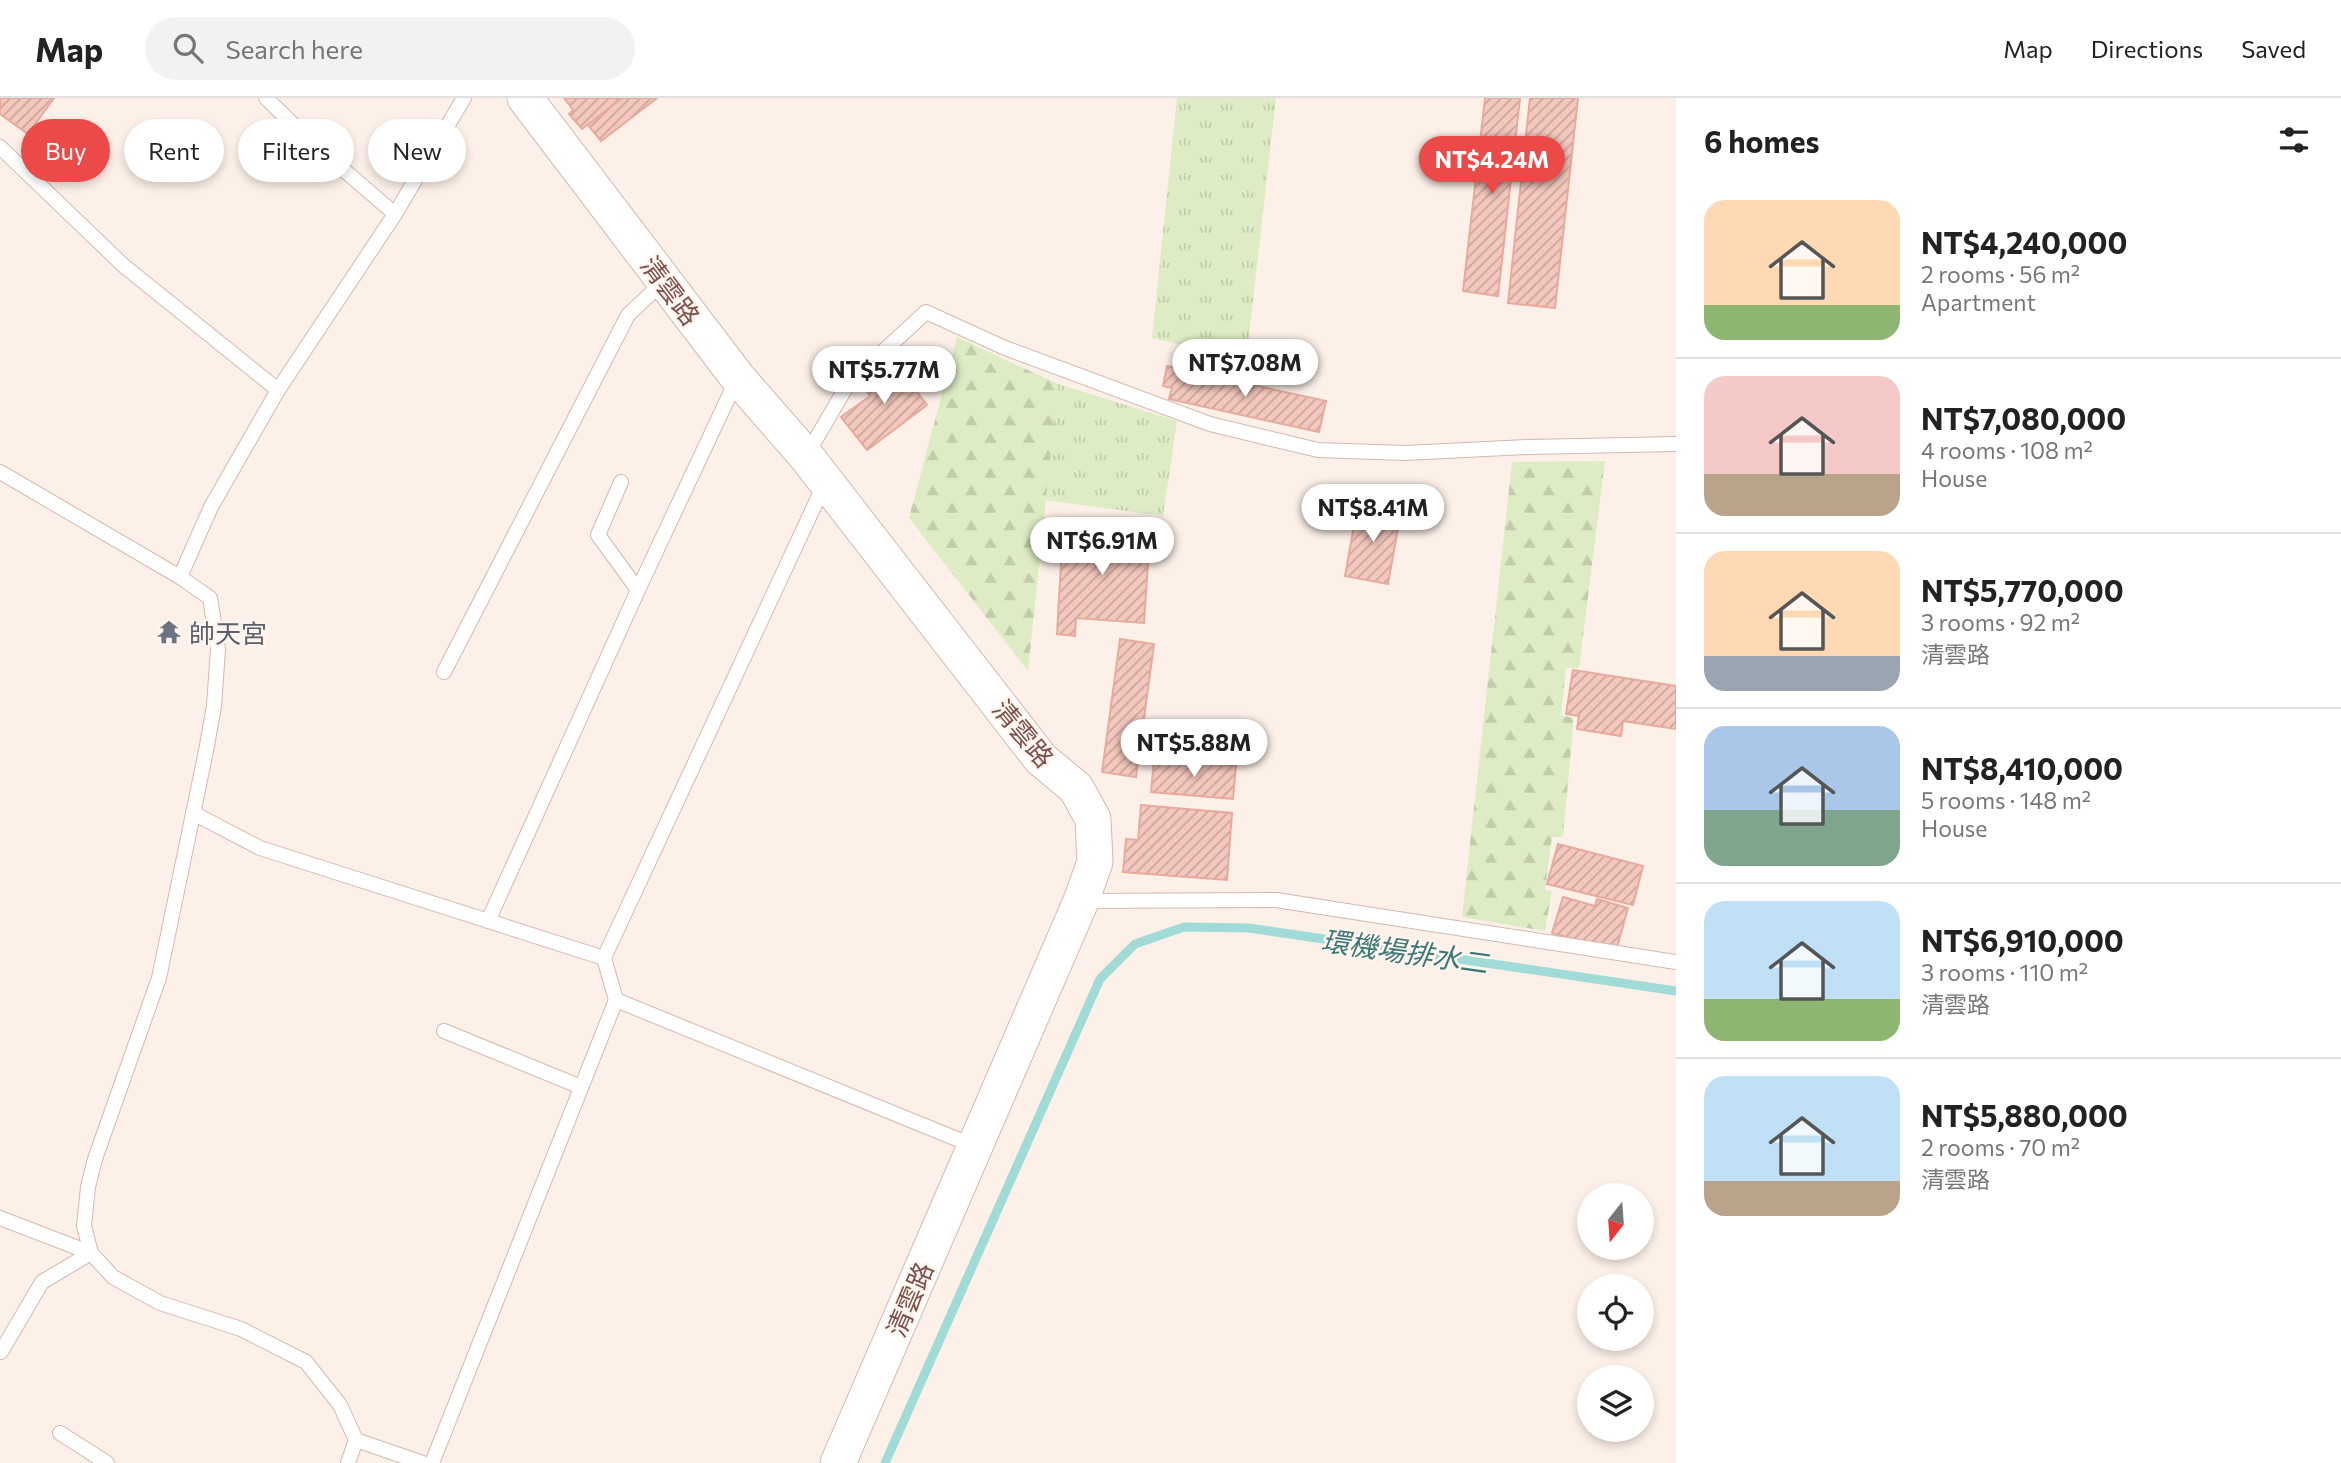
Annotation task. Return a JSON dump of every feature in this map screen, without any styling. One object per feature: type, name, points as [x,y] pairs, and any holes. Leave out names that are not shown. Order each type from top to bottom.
[{"type":"street","name":"清雲路","points":[[525,98],[738,378],[816,468],[1041,759],[1076,788],[1093,819],[1095,862],[1081,901],[838,1463]]},
{"type":"lane","points":[[266,98],[309,140],[394,214]]},
{"type":"lane","points":[[180,577],[211,507],[278,390],[394,214],[464,98]]},
{"type":"lane","points":[[0,147],[124,266],[278,390]]},
{"type":"lane","points":[[444,672],[628,315],[664,281]]},
{"type":"lane","points":[[432,1463],[616,1000],[604,958],[816,468],[848,384],[926,312],[1005,348],[1198,419],[1318,450],[1405,453],[1676,444]]},
{"type":"lane","points":[[488,921],[638,590],[738,378]]},
{"type":"lane","points":[[4,478],[180,577],[210,598],[218,649],[214,706],[159,978],[88,1187],[84,1226],[91,1253]]},
{"type":"lane","points":[[621,482],[598,535],[638,590]]},
{"type":"lane","points":[[193,813],[260,848],[604,958]]},
{"type":"lane","points":[[1081,901],[1276,900],[1676,962]]},
{"type":"lane","points":[[616,1000],[974,1146]]},
{"type":"lane","points":[[444,1031],[581,1087]]},
{"type":"lane","points":[[0,1218],[91,1253],[113,1277],[160,1303],[241,1329],[306,1362],[341,1405],[356,1440],[348,1463]]},
{"type":"lane","points":[[1,1352],[43,1283],[91,1253]]},
{"type":"lane","points":[[60,1433],[107,1463]]},
{"type":"lane","points":[[356,1440],[423,1463]]},
{"type":"green space","points":[[1177,98],[1276,98],[1246,361],[1152,338]]},
{"type":"green space","points":[[957,337],[1058,384],[1028,671],[909,518]]},
{"type":"green space","points":[[1058,384],[1177,421],[1163,516],[1045,500]]},
{"type":"green space","points":[[1605,461],[1579,668],[1566,668],[1561,715],[1573,718],[1573,728],[1563,837],[1552,837],[1545,890],[1552,891],[1545,931],[1462,917],[1512,462]]},
{"type":"building","points":[[0,98],[54,98],[39,119],[21,119],[21,129],[0,114]]},
{"type":"building","points":[[564,98],[622,98],[582,129],[569,114],[573,110]]},
{"type":"building","points":[[622,98],[657,98],[601,141],[588,125]]},
{"type":"building","points":[[1485,98],[1520,98],[1498,296],[1463,291]]},
{"type":"building","points":[[1530,98],[1578,98],[1555,308],[1508,303]]},
{"type":"building","points":[[894,361],[927,405],[867,450],[841,417],[870,396],[862,385]]},
{"type":"building","points":[[1167,366],[1326,401],[1319,432],[1169,399],[1172,388],[1163,386]]},
{"type":"building","points":[[1358,503],[1401,511],[1388,584],[1345,576]]},
{"type":"building","points":[[1063,528],[1150,533],[1144,623],[1076,618],[1075,636],[1057,634]]},
{"type":"building","points":[[1120,639],[1154,644],[1136,777],[1102,772]]},
{"type":"building","points":[[1573,670],[1676,686],[1676,729],[1623,721],[1621,736],[1577,729],[1579,716],[1566,714]]},
{"type":"building","points":[[1154,759],[1236,766],[1233,799],[1151,792]]},
{"type":"building","points":[[1141,805],[1232,813],[1227,880],[1123,872],[1126,839],[1138,840]]},
{"type":"building","points":[[1558,844],[1643,866],[1633,905],[1547,884]]},
{"type":"building","points":[[1563,897],[1595,906],[1597,899],[1628,908],[1616,951],[1552,933]]},
{"type":"waterway","name":"環機場排水二","points":[[885,1463],[1100,979],[1135,944],[1184,927],[1249,928],[1676,991]]},
{"type":"place","name":"帥天宮","points":[[169,632]]}]
